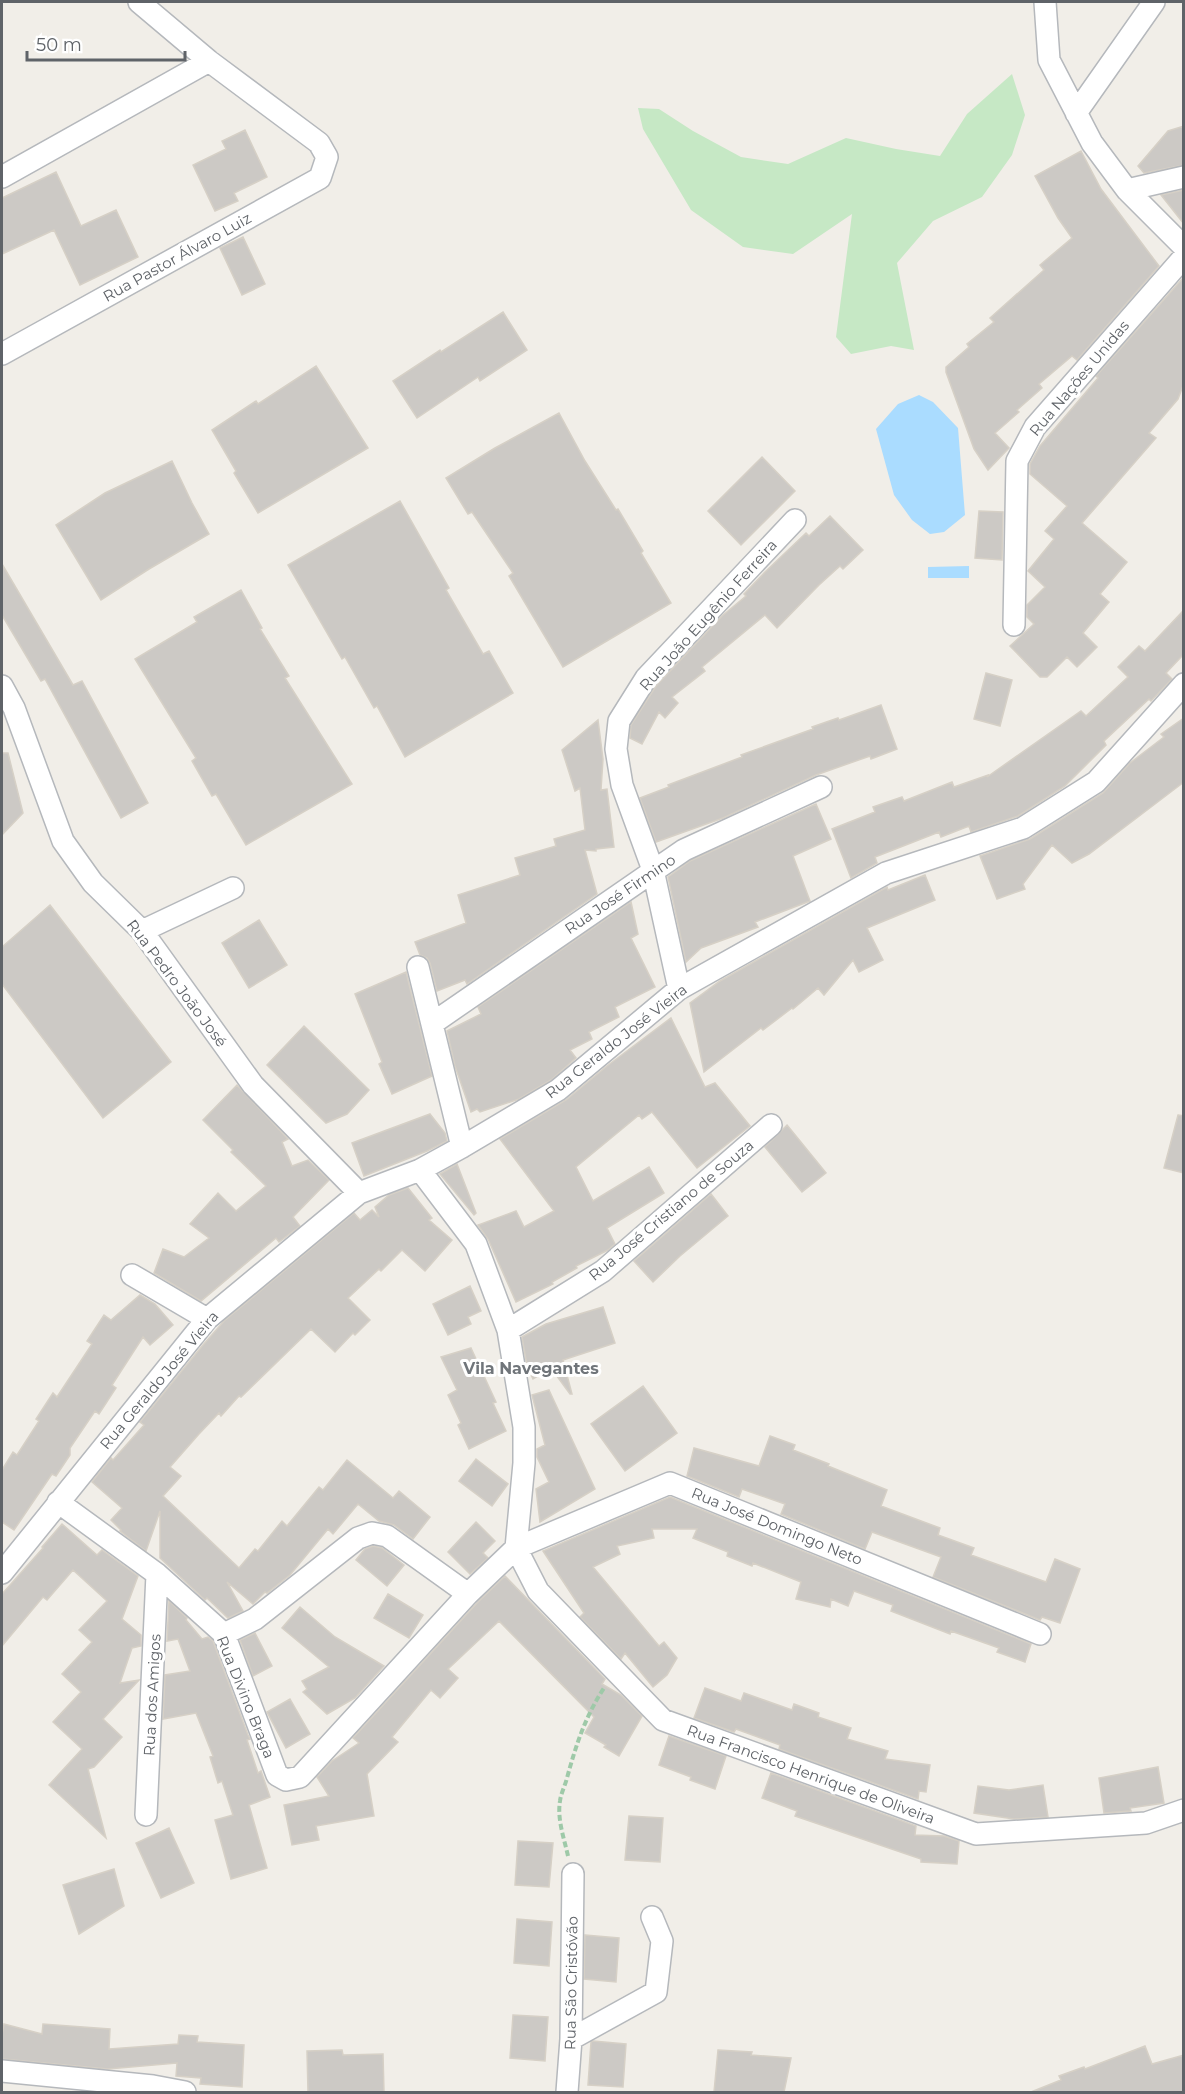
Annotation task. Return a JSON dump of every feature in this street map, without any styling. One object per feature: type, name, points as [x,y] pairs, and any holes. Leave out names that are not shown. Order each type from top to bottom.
[{"type":"street","points":[[2,177],[209,61],[139,2]]},
{"type":"street","points":[[1045,2],[1049,60],[1092,143],[1127,190],[1184,247]]},
{"type":"street","points":[[1076,112],[1154,2]]},
{"type":"street","name":"Rua Pastor Álvaro Luiz","points":[[2,354],[320,178],[327,157],[319,143],[209,61]]},
{"type":"street","points":[[1127,190],[1184,177]]},
{"type":"street","name":"Rua Nações Unidas","points":[[1014,625],[1017,461],[1035,427],[1184,257]]},
{"type":"street","name":"Rua João Eugênio Ferreira","points":[[679,989],[653,870],[622,785],[616,748],[619,721],[646,678],[795,520]]},
{"type":"street","name":"Rua Geraldo José Vieira","points":[[2,1572],[207,1319],[359,1193],[420,1170],[558,1090],[679,989],[886,873],[1023,828],[1096,782],[1184,684]]},
{"type":"street","name":"Rua Pedro João José","points":[[2,686],[8,716],[63,841],[93,883],[142,931],[253,1085],[359,1193]]},
{"type":"street","name":"Rua José Firmino","points":[[433,1023],[684,850],[821,788]]},
{"type":"street","points":[[142,931],[233,888]]},
{"type":"street","points":[[418,968],[462,1147]]},
{"type":"street","name":"Rua José Cristiano de Souza","points":[[508,1330],[603,1271],[771,1125]]},
{"type":"street","points":[[420,1170],[476,1244],[508,1330],[524,1427],[524,1463],[516,1548]]},
{"type":"street","points":[[132,1275],[207,1319]]},
{"type":"street","name":"Rua José Domingo Neto","points":[[516,1548],[670,1483],[1040,1634]]},
{"type":"street","name":"Rua Divino Braga","points":[[58,1502],[157,1574],[224,1634],[277,1775],[286,1780],[300,1778],[468,1594],[516,1548]]},
{"type":"street","points":[[224,1634],[255,1619],[357,1538],[372,1533],[387,1536],[468,1594]]},
{"type":"street","name":"Rua Francisco Henrique de Oliveira","points":[[516,1548],[538,1591],[663,1720],[976,1834],[1146,1824],[1184,1810]]},
{"type":"street","name":"Rua dos Amigos","points":[[146,1815],[157,1574]]},
{"type":"street","name":"Rua São Cristóvão","points":[[567,2092],[571,2039],[573,1874]]},
{"type":"street","points":[[571,2039],[656,1992],[662,1941],[652,1917]]},
{"type":"street","points":[[2,2071],[153,2086],[185,2092]]},
{"type":"path","points":[[573,1874],[560,1822],[560,1800],[567,1781],[573,1750],[594,1703],[614,1672]]},
{"type":"green space","points":[[1012,74],[1025,115],[1012,155],[982,197],[933,221],[897,263],[914,350],[891,346],[851,354],[836,337],[852,214],[793,254],[743,247],[691,210],[643,129],[638,108],[659,109],[693,131],[741,157],[788,164],[846,138],[940,156],[967,114]]},
{"type":"water","points":[[919,395],[933,402],[958,428],[965,515],[944,532],[930,534],[912,520],[894,495],[876,429],[898,404]]},
{"type":"water","points":[[969,566],[969,578],[928,578],[928,567]]},
{"type":"building","points":[[1184,126],[1184,165],[1144,173],[1138,166],[1168,131]]},
{"type":"building","points":[[245,130],[267,177],[234,193],[238,201],[215,211],[193,165],[226,149],[222,141]]},
{"type":"building","points":[[1081,151],[1101,189],[1159,266],[1077,360],[1072,356],[1039,384],[1042,388],[995,433],[1009,448],[988,470],[974,449],[946,367],[969,347],[967,344],[994,322],[990,318],[1044,270],[1040,265],[1072,238],[1035,176]]},
{"type":"building","points":[[56,172],[81,226],[116,210],[138,257],[80,285],[54,230],[2,254],[2,198]]},
{"type":"building","points":[[1184,190],[1184,224],[1161,195]]},
{"type":"building","points":[[243,237],[265,284],[242,295],[220,248]]},
{"type":"building","points":[[1184,277],[1184,383],[1178,399],[1149,433],[1156,438],[1082,523],[1127,562],[1100,594],[1109,602],[1083,633],[1097,647],[1077,667],[1067,657],[1047,677],[1040,677],[1010,646],[1034,624],[1027,617],[1027,605],[1045,587],[1028,571],[1054,539],[1045,531],[1067,506],[1030,474],[1030,464],[1040,446],[1098,378],[1096,376]]},
{"type":"building","points":[[503,312],[527,350],[480,381],[478,377],[417,418],[393,381]]},
{"type":"building","points":[[316,366],[368,448],[258,513],[212,430],[256,401],[258,404]]},
{"type":"building","points":[[559,413],[585,461],[643,551],[641,553],[671,603],[563,667],[509,576],[513,573],[472,512],[468,514],[446,478]]},
{"type":"building","points":[[762,457],[795,491],[741,545],[708,511]]},
{"type":"building","points":[[172,461],[209,534],[101,600],[56,525],[105,493]]},
{"type":"building","points":[[400,501],[449,588],[446,590],[483,654],[489,651],[513,693],[405,757],[377,706],[374,708],[345,657],[342,659],[288,565]]},
{"type":"building","points":[[979,511],[1003,512],[1002,560],[975,558]]},
{"type":"building","points":[[830,516],[863,550],[843,569],[840,566],[819,585],[777,628],[765,615],[702,667],[705,671],[672,697],[678,703],[665,718],[659,712],[642,744],[630,738],[631,725],[656,686],[722,616],[746,596],[744,594],[765,572],[806,533],[809,536]]},
{"type":"building","points":[[2,564],[73,685],[82,681],[148,803],[121,818],[45,679],[41,681],[2,615]]},
{"type":"building","points":[[241,590],[262,628],[260,629],[289,676],[285,678],[352,784],[246,845],[216,794],[212,796],[192,761],[196,758],[135,659],[197,622],[194,617]]},
{"type":"building","points":[[1184,610],[1184,654],[1166,673],[1172,679],[1151,701],[1149,699],[1104,741],[1106,745],[1065,786],[1018,816],[971,832],[969,826],[941,837],[939,832],[875,857],[877,863],[851,878],[832,829],[875,812],[873,807],[902,797],[904,801],[952,782],[954,787],[988,775],[987,777],[1081,711],[1086,716],[1128,677],[1118,667],[1139,646],[1145,651]]},
{"type":"building","points":[[986,673],[1012,680],[1000,726],[974,719]]},
{"type":"building","points":[[881,705],[897,749],[816,775],[723,818],[656,842],[640,798],[742,757],[741,755],[813,729],[812,727]]},
{"type":"building","points":[[1184,718],[1184,782],[1089,854],[1072,863],[1052,845],[1023,884],[1025,889],[997,899],[980,856],[1030,839],[1103,793],[1130,763],[1164,737],[1161,734]]},
{"type":"building","points":[[598,720],[603,759],[601,790],[607,789],[614,847],[596,849],[596,851],[585,850],[597,894],[467,984],[465,980],[437,991],[430,963],[427,958],[420,955],[415,942],[466,923],[458,895],[520,875],[515,858],[556,846],[554,839],[585,830],[580,788],[575,791],[562,750]]},
{"type":"building","points":[[2,753],[8,753],[23,813],[2,835]]},
{"type":"building","points":[[816,804],[831,839],[793,856],[810,901],[755,922],[758,927],[701,948],[686,962],[668,877],[690,861]]},
{"type":"building","points":[[925,875],[935,900],[867,928],[883,960],[859,972],[853,960],[824,995],[818,988],[793,1009],[763,1030],[761,1028],[704,1072],[690,1003],[720,981],[887,887],[888,890]]},
{"type":"building","points":[[631,902],[638,934],[631,938],[655,987],[615,1007],[619,1017],[589,1032],[592,1039],[570,1050],[576,1058],[551,1080],[519,1099],[480,1112],[477,1109],[471,1112],[455,1066],[447,1031],[481,1014],[478,1007]]},
{"type":"building","points":[[50,905],[171,1062],[103,1118],[2,984],[2,947]]},
{"type":"building","points":[[259,920],[287,965],[249,988],[222,943]]},
{"type":"building","points":[[406,972],[432,1076],[392,1094],[355,994]]},
{"type":"building","points":[[671,1018],[705,1087],[715,1083],[750,1126],[697,1168],[652,1112],[642,1119],[639,1115],[576,1167],[593,1201],[649,1167],[664,1193],[607,1228],[615,1244],[608,1250],[576,1266],[577,1268],[552,1282],[553,1284],[516,1302],[488,1239],[478,1225],[516,1211],[524,1227],[554,1211],[500,1139],[566,1100]]},
{"type":"building","points":[[304,1026],[369,1090],[347,1114],[326,1123],[267,1065]]},
{"type":"building","points":[[237,1085],[288,1139],[282,1142],[292,1166],[308,1160],[329,1180],[293,1217],[300,1226],[279,1242],[276,1238],[201,1301],[154,1273],[163,1249],[184,1257],[209,1238],[190,1224],[218,1193],[236,1211],[266,1186],[231,1152],[233,1150],[203,1120]]},
{"type":"building","points":[[430,1114],[445,1133],[447,1141],[364,1176],[352,1143]]},
{"type":"building","points":[[1178,1115],[1184,1116],[1184,1173],[1164,1168]]},
{"type":"building","points":[[787,1125],[826,1173],[802,1192],[765,1147]]},
{"type":"building","points":[[457,1164],[476,1213],[474,1215],[440,1174]]},
{"type":"building","points":[[408,1188],[432,1218],[429,1220],[452,1240],[425,1271],[402,1250],[348,1298],[370,1320],[355,1335],[353,1333],[335,1352],[311,1329],[241,1397],[239,1396],[221,1416],[219,1413],[199,1434],[170,1467],[181,1476],[163,1496],[239,1568],[255,1549],[258,1551],[282,1521],[287,1526],[319,1487],[323,1490],[347,1460],[393,1498],[399,1491],[430,1517],[413,1539],[394,1525],[379,1521],[358,1504],[333,1534],[328,1529],[290,1575],[267,1593],[265,1592],[253,1604],[227,1582],[243,1611],[228,1618],[160,1558],[160,1511],[146,1551],[120,1531],[111,1520],[122,1508],[92,1482],[111,1458],[113,1460],[144,1425],[140,1422],[224,1321],[354,1213],[360,1220],[372,1210],[379,1217],[375,1207],[389,1195]]},
{"type":"building","points":[[711,1194],[728,1216],[653,1282],[634,1261]]},
{"type":"building","points":[[470,1286],[481,1311],[468,1317],[471,1324],[448,1335],[433,1304]]},
{"type":"building","points":[[140,1295],[155,1304],[173,1325],[150,1345],[143,1337],[112,1385],[116,1388],[99,1414],[95,1411],[70,1448],[70,1455],[56,1476],[52,1474],[14,1530],[2,1522],[2,1470],[13,1452],[17,1455],[39,1421],[36,1419],[53,1393],[57,1397],[92,1344],[87,1341],[104,1315],[111,1320]]},
{"type":"building","points":[[603,1307],[615,1343],[563,1360],[572,1394],[551,1368],[533,1379],[527,1366],[522,1337],[546,1324]]},
{"type":"building","points":[[471,1348],[496,1402],[493,1403],[506,1431],[469,1449],[458,1425],[461,1423],[448,1395],[457,1390],[441,1357]]},
{"type":"building","points":[[643,1386],[677,1433],[625,1471],[591,1424]]},
{"type":"building","points":[[549,1390],[595,1489],[540,1522],[536,1489],[549,1482],[537,1457],[537,1449],[545,1445],[532,1395]]},
{"type":"building","points":[[770,1436],[795,1445],[793,1450],[887,1490],[881,1506],[940,1528],[938,1535],[974,1548],[971,1555],[1046,1582],[1055,1559],[1080,1569],[1060,1623],[1042,1617],[1040,1620],[933,1577],[941,1557],[872,1532],[865,1549],[781,1514],[785,1504],[742,1489],[739,1497],[687,1476],[694,1448],[759,1466]]},
{"type":"building","points":[[476,1459],[508,1484],[492,1506],[459,1481]]},
{"type":"building","points":[[670,1497],[1031,1644],[1025,1662],[997,1652],[999,1648],[951,1631],[950,1634],[891,1611],[893,1605],[854,1591],[848,1606],[831,1599],[830,1607],[796,1599],[801,1582],[753,1563],[752,1566],[727,1556],[728,1552],[693,1538],[697,1529],[652,1529],[654,1538],[617,1546],[620,1554],[593,1567],[659,1646],[664,1642],[677,1658],[667,1675],[653,1687],[625,1653],[621,1659],[580,1617],[584,1613],[543,1551]]},
{"type":"building","points":[[476,1522],[495,1541],[483,1553],[488,1558],[470,1574],[448,1552]]},
{"type":"building","points":[[62,1524],[97,1555],[102,1550],[138,1576],[122,1619],[141,1635],[141,1646],[132,1648],[120,1683],[139,1680],[103,1719],[122,1737],[94,1767],[88,1769],[106,1838],[49,1785],[82,1749],[53,1722],[81,1692],[62,1674],[92,1642],[79,1630],[107,1601],[73,1570],[47,1600],[43,1597],[2,1646],[2,1594]]},
{"type":"building","points":[[373,1546],[382,1548],[404,1565],[387,1586],[356,1560],[365,1549]]},
{"type":"building","points":[[505,1576],[605,1679],[602,1684],[621,1695],[642,1716],[619,1756],[604,1747],[606,1745],[585,1733],[594,1717],[499,1621],[448,1669],[458,1678],[440,1698],[431,1690],[392,1737],[398,1742],[367,1774],[374,1816],[316,1826],[319,1840],[292,1845],[284,1805],[329,1796],[317,1777],[332,1761],[359,1743],[353,1738],[477,1603]]},
{"type":"building","points":[[388,1594],[423,1615],[409,1638],[374,1618]]},
{"type":"building","points":[[169,1601],[187,1618],[186,1620],[202,1639],[208,1637],[213,1641],[250,1739],[247,1740],[258,1773],[261,1771],[270,1797],[249,1805],[267,1868],[231,1879],[215,1820],[233,1815],[222,1781],[218,1783],[210,1757],[213,1756],[196,1713],[163,1719],[165,1675],[190,1671],[178,1639],[167,1641]]},
{"type":"building","points":[[300,1607],[335,1637],[384,1666],[355,1698],[327,1714],[303,1692],[307,1689],[302,1681],[329,1667],[282,1628]]},
{"type":"building","points":[[255,1633],[272,1666],[253,1676],[240,1640]]},
{"type":"building","points":[[705,1688],[741,1701],[744,1693],[792,1710],[794,1704],[819,1713],[818,1717],[851,1728],[847,1739],[888,1751],[885,1759],[930,1765],[926,1792],[919,1791],[918,1799],[779,1749],[780,1745],[736,1729],[734,1732],[694,1718]]},
{"type":"building","points":[[290,1699],[310,1734],[286,1748],[267,1712]]},
{"type":"building","points":[[669,1736],[726,1756],[715,1789],[659,1765]]},
{"type":"building","points":[[1158,1767],[1164,1803],[1130,1808],[1131,1811],[1104,1813],[1099,1778]]},
{"type":"building","points":[[771,1773],[916,1826],[915,1835],[944,1836],[959,1841],[957,1864],[921,1862],[921,1859],[795,1816],[797,1811],[762,1798]]},
{"type":"building","points":[[1043,1785],[1048,1817],[1014,1819],[974,1813],[978,1786],[1009,1790]]},
{"type":"building","points":[[629,1816],[663,1818],[660,1862],[625,1860]]},
{"type":"building","points":[[169,1828],[194,1883],[161,1898],[136,1843]]},
{"type":"building","points":[[518,1841],[553,1843],[549,1887],[515,1885]]},
{"type":"building","points":[[114,1869],[124,1906],[79,1934],[63,1885]]},
{"type":"building","points":[[517,1919],[552,1922],[549,1966],[514,1963]]},
{"type":"building","points":[[585,1935],[619,1938],[616,1982],[584,1979]]},
{"type":"building","points":[[513,2015],[548,2017],[545,2061],[510,2058]]},
{"type":"building","points":[[4,2024],[42,2034],[43,2024],[110,2029],[109,2049],[178,2044],[179,2035],[198,2036],[197,2042],[244,2045],[242,2087],[200,2084],[201,2078],[176,2076],[177,2063],[108,2069],[2,2059]]},
{"type":"building","points":[[591,2042],[626,2044],[623,2087],[588,2085]]},
{"type":"building","points":[[1145,2046],[1152,2064],[1184,2055],[1184,2092],[1031,2092],[1061,2080],[1059,2076],[1084,2067],[1085,2069]]},
{"type":"building","points":[[342,2050],[343,2055],[383,2054],[384,2092],[308,2092],[307,2051]]},
{"type":"building","points":[[718,2050],[791,2058],[784,2092],[714,2092]]},
{"type":"district","name":"Vila Navegantes","points":[[531,1368]]}]
